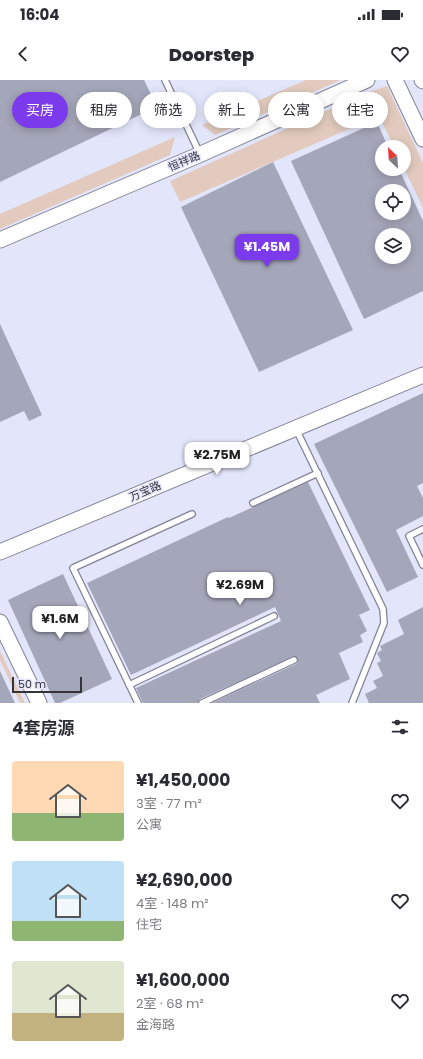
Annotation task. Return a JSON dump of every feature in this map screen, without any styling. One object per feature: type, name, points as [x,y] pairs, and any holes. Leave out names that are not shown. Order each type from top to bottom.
[{"type":"street","name":"恒祥路","points":[[0,240],[201,154],[367,80]]},
{"type":"street","points":[[395,80],[423,139]]},
{"type":"street","name":"万宝路","points":[[0,552],[423,375]]},
{"type":"street","points":[[0,622],[39,703]]},
{"type":"lane","points":[[165,80],[201,154]]},
{"type":"lane","points":[[296,428],[383,609],[384,623],[352,703]]},
{"type":"lane","points":[[253,503],[318,473]]},
{"type":"lane","points":[[138,703],[73,568],[192,514]]},
{"type":"lane","points":[[423,529],[409,536],[423,565]]},
{"type":"lane","points":[[129,685],[274,616]]},
{"type":"lane","points":[[202,703],[294,660]]},
{"type":"shaded area","points":[[306,80],[341,80],[314,92],[278,92]]},
{"type":"shaded area","points":[[387,86],[423,163],[423,208],[408,176],[411,176],[411,140],[391,140],[385,128],[388,128],[388,92],[369,92]]},
{"type":"shaded area","points":[[268,96],[268,112],[260,115],[260,100]]},
{"type":"shaded area","points":[[332,108],[332,128],[351,128],[180,202],[170,181],[288,128],[324,128],[324,112]]},
{"type":"shaded area","points":[[206,128],[231,128],[215,135]]},
{"type":"shaded area","points":[[175,137],[170,155],[0,229],[0,214]]},
{"type":"shaded area","points":[[0,651],[25,703],[20,703],[0,660]]},
{"type":"building","points":[[0,80],[144,80],[150,92],[140,92],[140,115],[132,119],[132,92],[76,92],[76,128],[113,128],[0,182]]},
{"type":"building","points":[[364,128],[380,128],[385,140],[375,140],[375,176],[402,176],[406,184],[375,184],[375,220],[411,220],[411,195],[423,221],[423,291],[364,319],[291,161]]},
{"type":"building","points":[[273,162],[353,330],[259,372],[181,207]]},
{"type":"building","points":[[0,324],[42,415],[29,421],[24,411],[0,422]]},
{"type":"building","points":[[423,393],[423,483],[417,486],[423,498],[423,516],[396,530],[418,577],[387,592],[314,444]]},
{"type":"building","points":[[308,482],[370,610],[359,615],[367,631],[360,635],[363,642],[339,653],[350,679],[316,695],[320,703],[212,703],[296,664],[298,659],[294,656],[200,699],[198,703],[143,703],[136,688],[281,621],[275,607],[131,675],[87,583],[228,517],[229,518]]},
{"type":"building","points":[[63,574],[112,679],[60,703],[55,703],[8,600]]},
{"type":"building","points":[[423,607],[423,703],[369,703],[365,694],[377,688],[373,681],[383,676],[377,663],[381,661],[377,653],[382,650],[380,646],[404,634],[398,620]]},
{"type":"building","points":[[0,671],[15,703],[0,703]]}]
